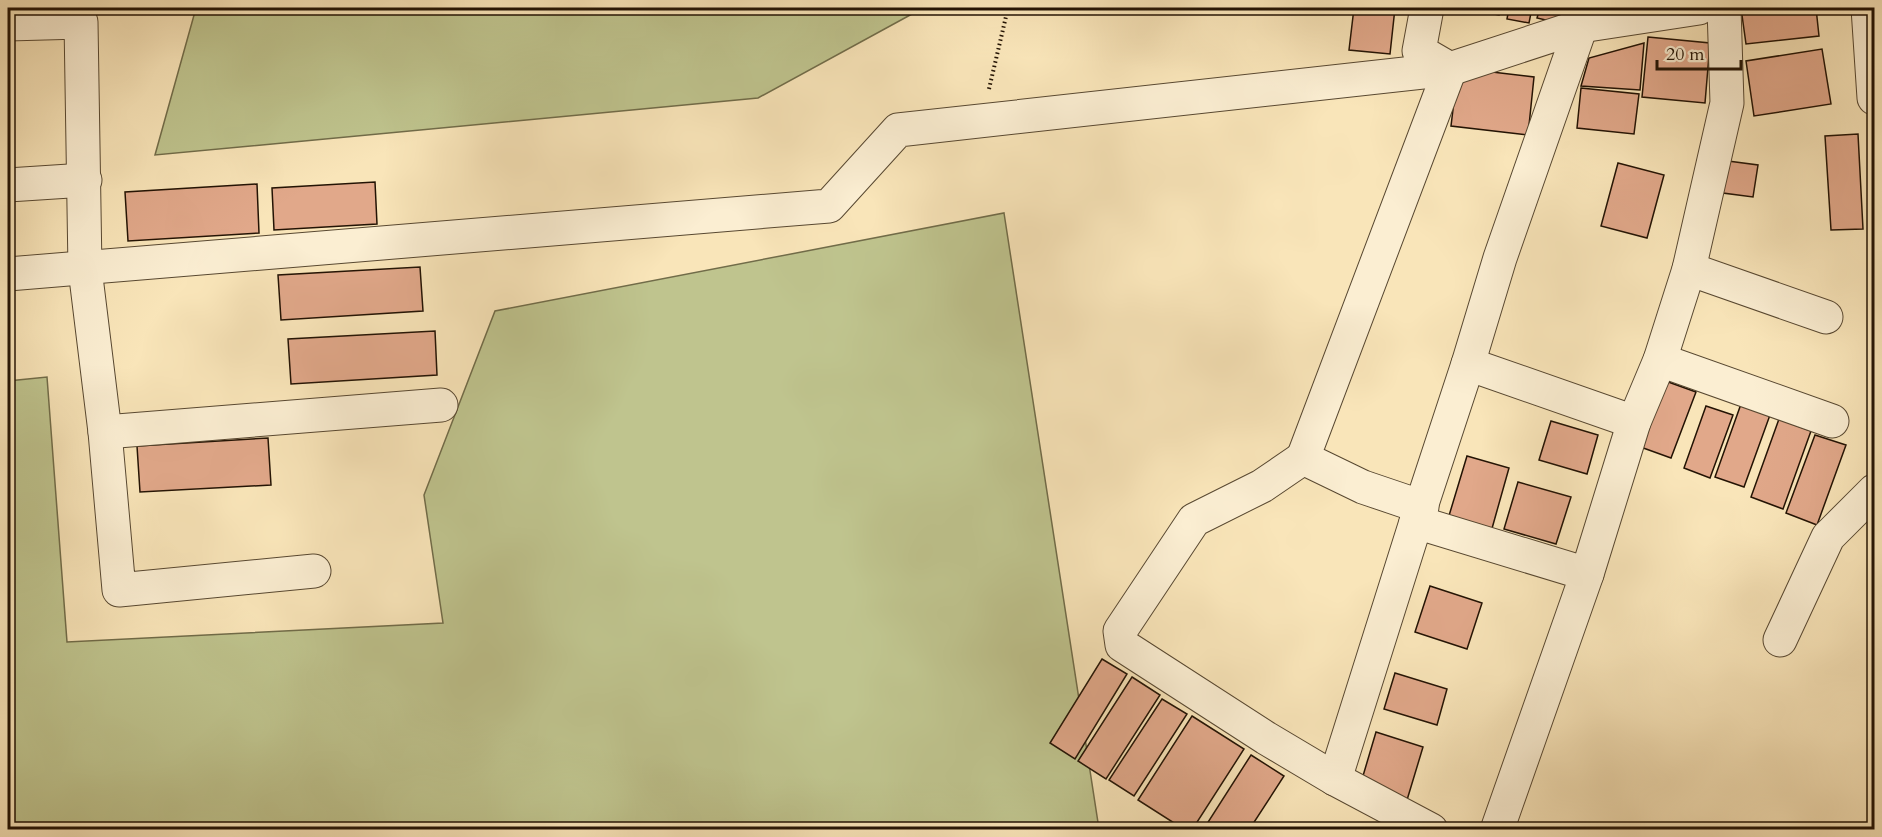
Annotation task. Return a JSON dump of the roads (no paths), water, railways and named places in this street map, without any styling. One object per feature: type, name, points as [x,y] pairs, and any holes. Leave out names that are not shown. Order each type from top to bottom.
[{"type":"street","points":[[1427,8],[1419,51],[1450,69]]},
{"type":"street","points":[[8,274],[830,206],[898,130],[1450,69],[1585,17],[1699,8]]},
{"type":"street","points":[[1497,830],[1587,574],[1634,422],[1660,360],[1689,269],[1727,103],[1724,8]]},
{"type":"street","points":[[1868,8],[1875,98]]},
{"type":"street","points":[[1335,778],[1500,258],[1585,17]]},
{"type":"street","points":[[8,24],[81,22],[85,269],[105,432],[119,590],[314,571]]},
{"type":"street","points":[[1431,830],[1266,738],[1122,645],[1120,631],[1194,520],[1262,486],[1303,458],[1450,69]]},
{"type":"street","points":[[8,185],[85,180]]},
{"type":"street","points":[[1689,269],[1826,317]]},
{"type":"street","points":[[1660,360],[1832,421]]},
{"type":"street","points":[[1468,364],[1634,422]]},
{"type":"street","points":[[105,432],[441,405]]},
{"type":"street","points":[[1303,458],[1419,514],[1587,574]]},
{"type":"street","points":[[1780,640],[1828,537],[1875,491]]}]
